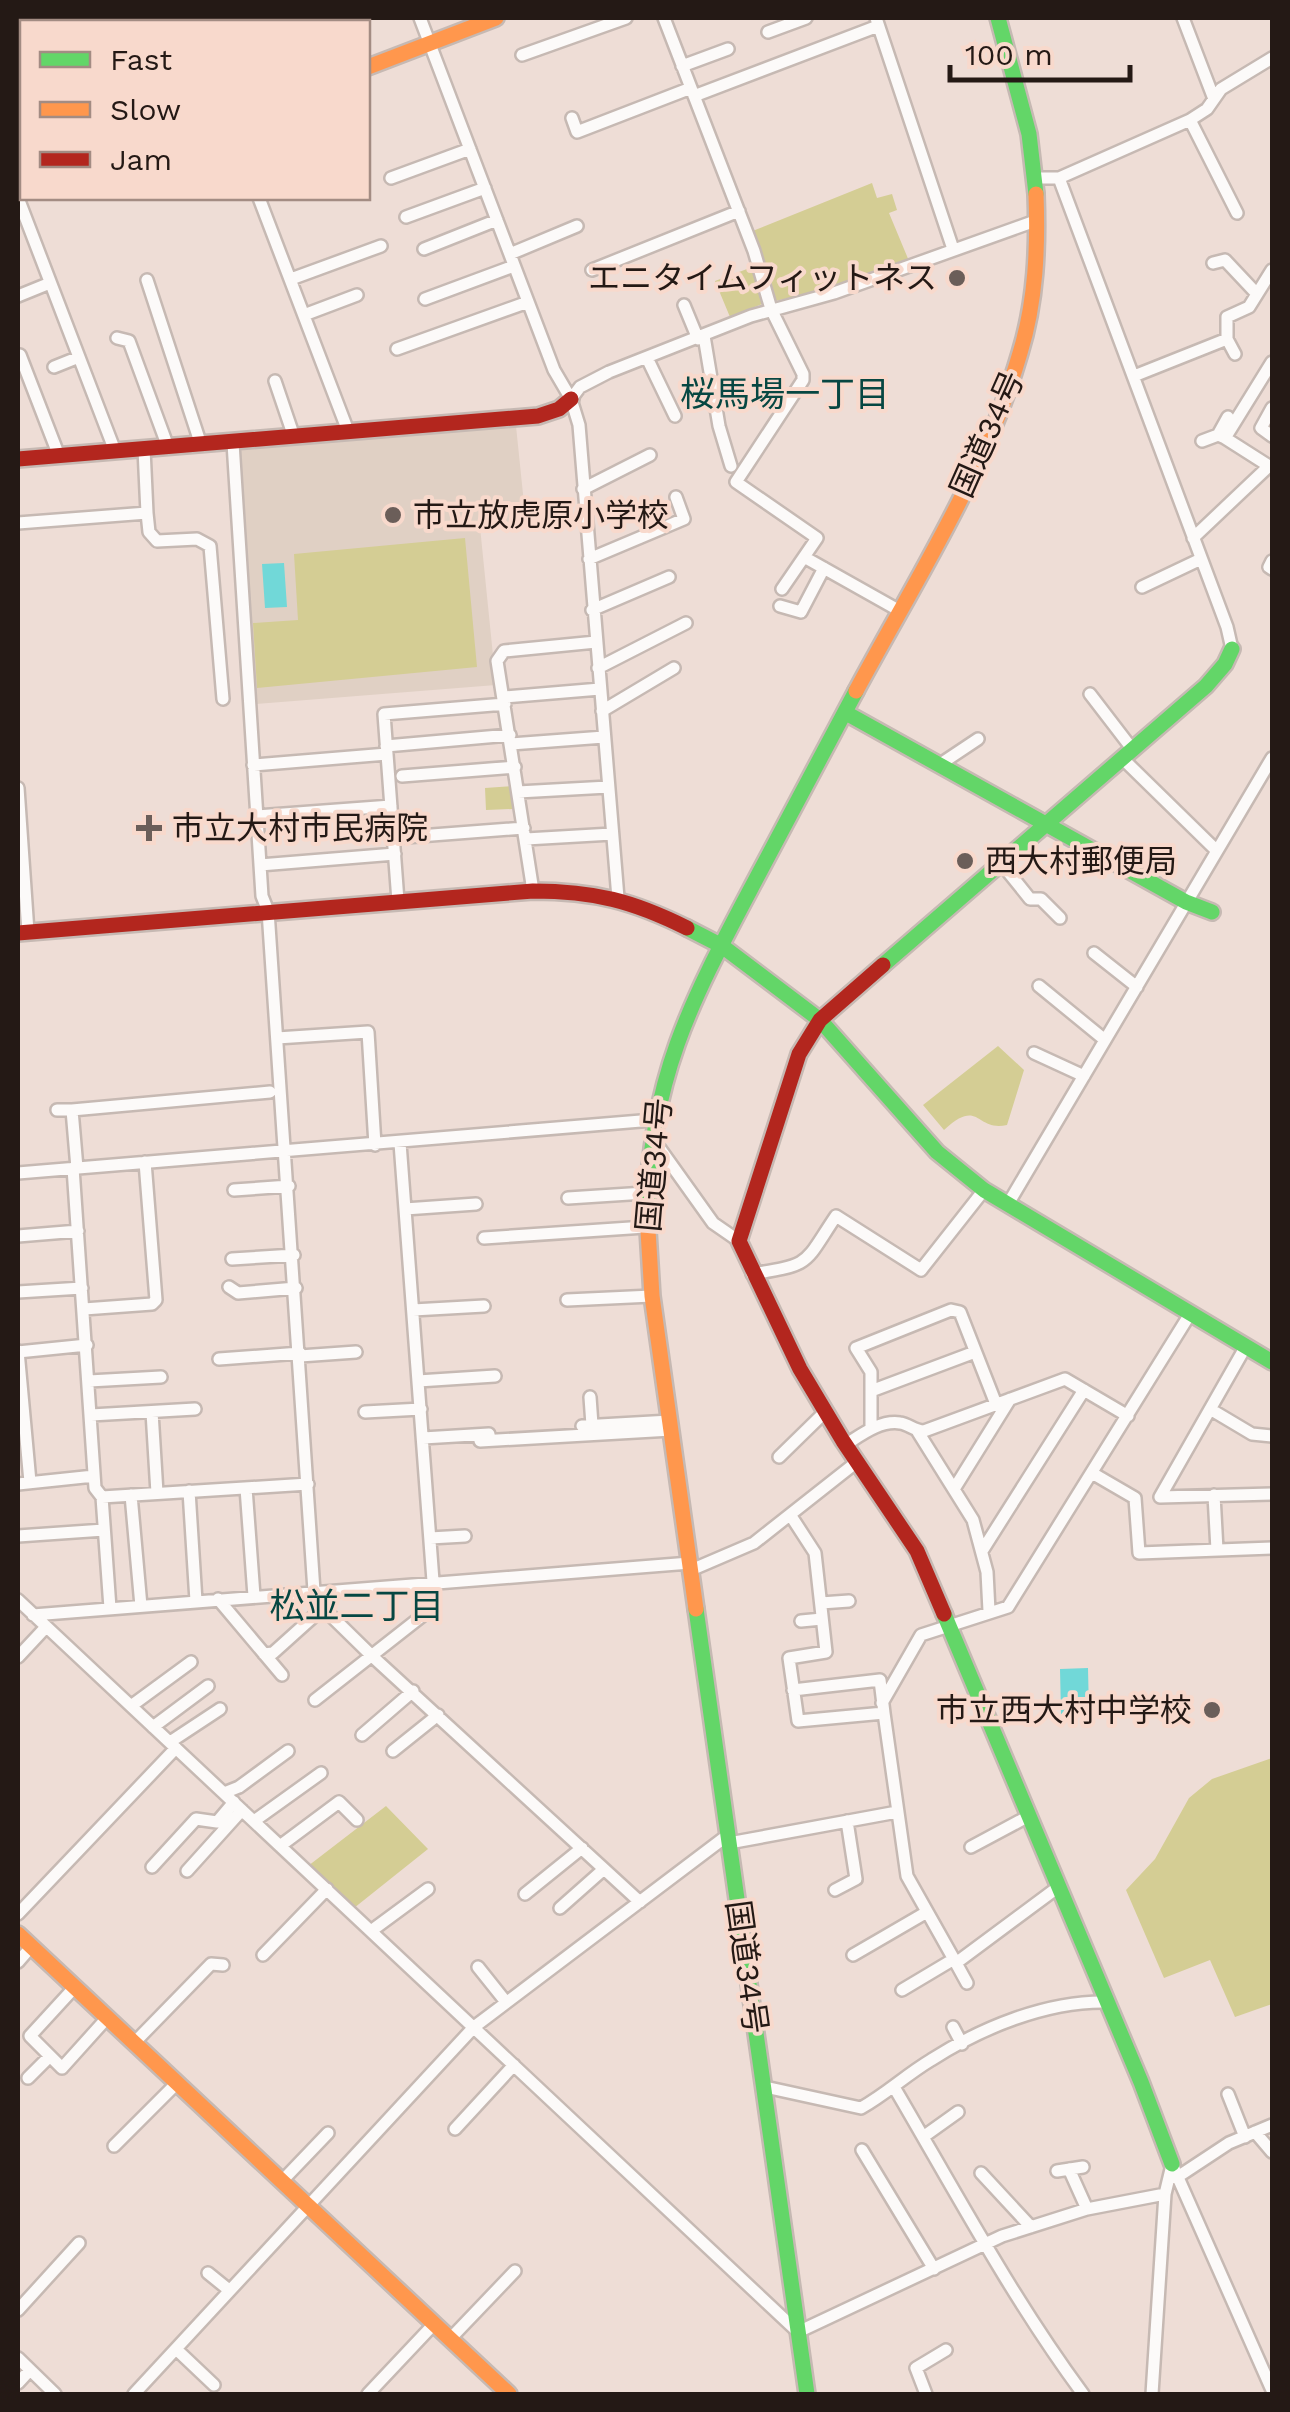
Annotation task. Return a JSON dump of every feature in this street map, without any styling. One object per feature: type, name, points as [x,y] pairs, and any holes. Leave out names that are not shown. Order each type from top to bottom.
[{"type":"main road","points":[[370,66],[496,18]]},
{"type":"main road","name":"国道34号","points":[[807,2394],[652,1296],[645,1194],[652,1128],[674,1041],[693,998],[1005,409],[1027,331],[1037,277],[1038,220],[1036,178],[1018,78],[998,18]]},
{"type":"main road","points":[[18,459],[538,416],[559,409],[571,399]]},
{"type":"main road","points":[[1174,2171],[917,1551],[845,1445],[789,1350],[739,1241],[799,1054],[820,1020],[1206,686],[1232,650]]},
{"type":"main road","points":[[846,713],[1186,902],[1212,912]]},
{"type":"main road","points":[[23,932],[533,891],[576,890],[618,898],[722,946],[820,1020],[937,1152],[984,1190],[1272,1362]]},
{"type":"main road","points":[[18,1934],[510,2394]]},
{"type":"street","points":[[420,18],[554,370],[571,399],[579,425],[618,898]]},
{"type":"street","points":[[522,56],[552,51],[602,32],[626,18]]},
{"type":"street","points":[[664,18],[739,211],[770,309],[804,380],[736,482],[817,538],[782,589]]},
{"type":"street","points":[[768,32],[806,18]]},
{"type":"street","points":[[1183,18],[1214,98]]},
{"type":"street","points":[[572,118],[577,132],[877,22],[954,249]]},
{"type":"street","points":[[682,66],[728,49]]},
{"type":"street","points":[[1036,178],[1059,178],[1190,120],[1207,109],[1222,89],[1272,58]]},
{"type":"street","points":[[1190,120],[1237,214]]},
{"type":"street","points":[[391,178],[470,149]]},
{"type":"street","points":[[1059,178],[1227,627],[1232,650]]},
{"type":"street","points":[[406,217],[485,188]]},
{"type":"street","points":[[18,198],[114,451]]},
{"type":"street","points":[[260,200],[348,431]]},
{"type":"street","points":[[592,270],[630,261],[739,211]]},
{"type":"street","points":[[424,249],[497,220]]},
{"type":"street","points":[[571,399],[580,387],[770,309],[834,293],[1038,220]]},
{"type":"street","points":[[426,299],[577,226]]},
{"type":"street","points":[[291,279],[381,246]]},
{"type":"street","points":[[1213,263],[1225,260],[1256,294]]},
{"type":"street","points":[[1235,354],[1227,339],[1227,317],[1249,306],[1272,270]]},
{"type":"street","points":[[147,280],[201,445]]},
{"type":"street","points":[[18,296],[50,283]]},
{"type":"street","points":[[304,314],[357,295]]},
{"type":"street","points":[[397,349],[528,302]]},
{"type":"street","points":[[684,305],[701,338],[731,466]]},
{"type":"street","points":[[118,338],[129,341],[168,447]]},
{"type":"street","points":[[1134,376],[1190,360],[1227,339]]},
{"type":"street","points":[[20,355],[58,456]]},
{"type":"street","points":[[54,367],[78,357]]},
{"type":"street","points":[[647,358],[675,416]]},
{"type":"street","points":[[1202,441],[1222,436],[1272,362]]},
{"type":"street","points":[[275,381],[294,437]]},
{"type":"street","points":[[1272,408],[1260,428],[1272,436]]},
{"type":"street","points":[[1222,436],[1228,417]]},
{"type":"street","points":[[1194,538],[1271,465],[1222,436]]},
{"type":"street","points":[[233,443],[262,896],[268,912],[294,1255],[314,1591],[323,1608],[372,1656],[640,1902]]},
{"type":"street","points":[[144,449],[148,532],[156,541],[197,539],[210,546],[223,699]]},
{"type":"street","points":[[584,490],[650,455]]},
{"type":"street","points":[[589,559],[684,519],[676,497]]},
{"type":"street","points":[[18,523],[147,513]]},
{"type":"street","points":[[804,556],[900,610]]},
{"type":"street","points":[[1142,587],[1201,558]]},
{"type":"street","points":[[1272,560],[1272,568]]},
{"type":"street","points":[[780,606],[801,612],[824,568]]},
{"type":"street","points":[[592,610],[669,577]]},
{"type":"street","points":[[598,668],[686,624]]},
{"type":"street","points":[[533,891],[498,661],[504,650],[596,642]]},
{"type":"street","points":[[602,710],[674,668]]},
{"type":"street","points":[[398,901],[384,714],[600,689]]},
{"type":"street","points":[[1090,694],[1128,754],[1217,851]]},
{"type":"street","points":[[253,765],[510,739],[604,737]]},
{"type":"street","points":[[939,764],[978,739]]},
{"type":"street","points":[[1008,1204],[1272,758]]},
{"type":"street","points":[[402,776],[515,767]]},
{"type":"street","points":[[518,792],[608,787]]},
{"type":"street","points":[[18,788],[23,932]]},
{"type":"street","points":[[256,816],[391,806]]},
{"type":"street","points":[[406,837],[612,834]]},
{"type":"street","points":[[260,865],[395,854]]},
{"type":"street","points":[[1000,863],[1030,899],[1040,899],[1060,918]]},
{"type":"street","points":[[1094,952],[1137,987]]},
{"type":"street","points":[[1039,986],[1105,1040]]},
{"type":"street","points":[[277,1038],[368,1032],[375,1145]]},
{"type":"street","points":[[1034,1053],[1084,1076]]},
{"type":"street","points":[[56,1110],[270,1092]]},
{"type":"street","points":[[72,1110],[94,1476],[95,1488],[102,1497],[110,1608]]},
{"type":"street","points":[[18,1173],[284,1151],[652,1128],[713,1223],[739,1241]]},
{"type":"street","points":[[400,1143],[433,1581]]},
{"type":"street","points":[[84,1309],[152,1304],[156,1300],[144,1162]]},
{"type":"street","points":[[234,1190],[289,1186]]},
{"type":"street","points":[[752,1274],[800,1266],[816,1249],[836,1216],[921,1270],[984,1190]]},
{"type":"street","points":[[568,1198],[645,1194]]},
{"type":"street","points":[[405,1209],[476,1204]]},
{"type":"street","points":[[484,1238],[646,1227]]},
{"type":"street","points":[[18,1236],[78,1232]]},
{"type":"street","points":[[232,1259],[294,1255]]},
{"type":"street","points":[[229,1287],[238,1293],[296,1288]]},
{"type":"street","points":[[18,1292],[82,1288]]},
{"type":"street","points":[[567,1300],[652,1296]]},
{"type":"street","points":[[413,1310],[484,1306]]},
{"type":"street","points":[[871,1428],[871,1372],[856,1348],[951,1310],[960,1312],[996,1404]]},
{"type":"street","points":[[883,1708],[921,1635],[1008,1607],[1190,1314]]},
{"type":"street","points":[[86,1345],[18,1352],[24,1483],[94,1476]]},
{"type":"street","points":[[1160,1496],[1246,1346]]},
{"type":"street","points":[[219,1359],[356,1352]]},
{"type":"street","points":[[871,1391],[975,1352]]},
{"type":"street","points":[[418,1381],[495,1376]]},
{"type":"street","points":[[89,1381],[160,1378]]},
{"type":"street","points":[[918,1432],[1065,1379],[1128,1416]]},
{"type":"street","points":[[982,1551],[1084,1390]]},
{"type":"street","points":[[590,1398],[587,1426],[670,1425]]},
{"type":"street","points":[[954,1489],[1010,1399]]},
{"type":"street","points":[[90,1415],[195,1409]]},
{"type":"street","points":[[365,1412],[421,1409]]},
{"type":"street","points":[[1210,1409],[1252,1434],[1272,1436]]},
{"type":"street","points":[[152,1412],[157,1493]]},
{"type":"street","points":[[779,1456],[826,1412]]},
{"type":"street","points":[[845,1445],[871,1428],[900,1423],[918,1432],[974,1520],[988,1572],[989,1610]]},
{"type":"street","points":[[480,1441],[670,1425]]},
{"type":"street","points":[[423,1438],[512,1432]]},
{"type":"street","points":[[33,1614],[433,1581],[691,1567],[754,1543],[858,1461]]},
{"type":"street","points":[[1092,1474],[1135,1498],[1272,1494]]},
{"type":"street","points":[[102,1497],[308,1484]]},
{"type":"street","points":[[246,1488],[254,1596]]},
{"type":"street","points":[[190,1491],[196,1601]]},
{"type":"street","points":[[131,1495],[141,1606]]},
{"type":"street","points":[[1214,1495],[1217,1550]]},
{"type":"street","points":[[1135,1498],[1139,1553],[1272,1548]]},
{"type":"street","points":[[791,1516],[814,1553],[826,1652],[789,1658],[798,1721],[883,1708]]},
{"type":"street","points":[[18,1536],[104,1530]]},
{"type":"street","points":[[430,1538],[465,1536]]},
{"type":"street","points":[[218,1599],[282,1675]]},
{"type":"street","points":[[18,1600],[798,2332],[1030,2227],[1165,2194]]},
{"type":"street","points":[[821,1603],[849,1601]]},
{"type":"street","points":[[264,1654],[273,1653],[323,1608]]},
{"type":"street","points":[[315,1700],[422,1616]]},
{"type":"street","points":[[800,1621],[822,1618]]},
{"type":"street","points":[[18,1657],[46,1627]]},
{"type":"street","points":[[132,1706],[192,1662]]},
{"type":"street","points":[[794,1690],[880,1680],[907,1876],[967,1982]]},
{"type":"street","points":[[153,1726],[208,1686]]},
{"type":"street","points":[[362,1735],[412,1691]]},
{"type":"street","points":[[18,1914],[173,1745],[220,1708]]},
{"type":"street","points":[[393,1750],[438,1715]]},
{"type":"street","points":[[187,1871],[239,1787],[288,1751]]},
{"type":"street","points":[[254,1821],[321,1773]]},
{"type":"street","points":[[152,1867],[196,1819],[217,1822],[233,1802]]},
{"type":"street","points":[[280,1846],[339,1802],[357,1820]]},
{"type":"street","points":[[134,2394],[474,2027],[506,2002],[728,1839],[898,1812]]},
{"type":"street","points":[[972,1847],[1027,1817]]},
{"type":"street","points":[[847,1821],[856,1879]]},
{"type":"street","points":[[525,1894],[582,1848]]},
{"type":"street","points":[[560,1908],[604,1868]]},
{"type":"street","points":[[834,1890],[856,1879],[870,1878]]},
{"type":"street","points":[[902,1990],[956,1961],[1057,1888]]},
{"type":"street","points":[[263,1955],[327,1889]]},
{"type":"street","points":[[371,1931],[428,1889]]},
{"type":"street","points":[[853,1955],[927,1912]]},
{"type":"street","points":[[18,1962],[31,1947]]},
{"type":"street","points":[[134,2043],[212,1964],[223,1966]]},
{"type":"street","points":[[478,1967],[506,2002]]},
{"type":"street","points":[[74,1988],[30,2036],[62,2068],[107,2018]]},
{"type":"street","points":[[765,2087],[861,2108],[933,2058],[962,2044],[1032,2014],[1074,2002],[1106,2002]]},
{"type":"street","points":[[953,2027],[962,2044]]},
{"type":"street","points":[[28,2078],[50,2056]]},
{"type":"street","points":[[455,2129],[514,2064]]},
{"type":"street","points":[[114,2146],[178,2084]]},
{"type":"street","points":[[894,2087],[1056,2358],[1083,2394]]},
{"type":"street","points":[[1228,2094],[1250,2134],[1272,2152]]},
{"type":"street","points":[[923,2136],[958,2112]]},
{"type":"street","points":[[1152,2394],[1165,2194],[1174,2171],[1272,2125]]},
{"type":"street","points":[[282,2181],[328,2133]]},
{"type":"street","points":[[862,2150],[934,2268]]},
{"type":"street","points":[[1083,2168],[1063,2170],[1087,2210]]},
{"type":"street","points":[[1174,2171],[1266,2359],[1271,2383]]},
{"type":"street","points":[[982,2173],[1030,2227]]},
{"type":"street","points":[[18,2310],[79,2243]]},
{"type":"street","points":[[450,2338],[515,2271]]},
{"type":"street","points":[[208,2272],[230,2290]]},
{"type":"street","points":[[368,2394],[434,2324]]},
{"type":"street","points":[[176,2349],[214,2385]]},
{"type":"street","points":[[926,2394],[916,2368],[946,2350]]},
{"type":"street","points":[[18,2358],[56,2394]]},
{"type":"street","points":[[18,2383],[30,2370]]},
{"type":"shaded area","points":[[872,183],[877,198],[892,194],[897,210],[889,213],[909,261],[832,289],[770,302],[750,232]]},
{"type":"shaded area","points":[[755,266],[767,302],[730,317],[715,281]]},
{"type":"shaded area","points":[[516,426],[526,523],[480,527],[496,685],[256,704],[238,455],[243,448]]},
{"type":"shaded area","points":[[465,538],[477,667],[257,688],[253,623],[298,620],[294,554]]},
{"type":"shaded area","points":[[512,786],[513,809],[486,810],[485,788]]},
{"type":"shaded area","points":[[998,1046],[1024,1070],[1007,1125],[997,1126],[965,1116],[944,1130],[923,1105]]},
{"type":"shaded area","points":[[1272,1758],[1272,2004],[1235,2017],[1210,1960],[1164,1978],[1126,1890],[1155,1859],[1189,1798],[1212,1779]]},
{"type":"shaded area","points":[[386,1806],[428,1849],[354,1908],[308,1866]]},
{"type":"water","points":[[284,563],[287,607],[265,608],[262,564]]},
{"type":"water","points":[[1088,1668],[1089,1713],[1061,1714],[1060,1669]]},
{"type":"traffic: fast","points":[[998,18],[1029,134],[1036,194]]},
{"type":"traffic: fast","points":[[883,965],[1206,686],[1232,649]]},
{"type":"traffic: fast","points":[[647,1214],[656,1120],[679,1039],[713,962],[856,691]]},
{"type":"traffic: fast","points":[[846,713],[1186,902],[1212,912]]},
{"type":"traffic: fast","points":[[687,928],[722,946],[820,1020],[937,1152],[984,1190],[1272,1362]]},
{"type":"traffic: fast","points":[[696,1609],[807,2394]]},
{"type":"traffic: fast","points":[[944,1614],[1172,2164]]},
{"type":"traffic: slow","points":[[370,66],[496,18]]},
{"type":"traffic: slow","points":[[856,691],[947,526],[1006,397],[1033,294],[1036,194]]},
{"type":"traffic: slow","points":[[647,1214],[652,1296],[696,1609]]},
{"type":"traffic: slow","points":[[18,1934],[509,2394]]},
{"type":"traffic: jam","points":[[18,459],[538,416],[559,409],[571,399]]},
{"type":"traffic: jam","points":[[18,933],[533,891],[613,899],[687,928]]},
{"type":"traffic: jam","points":[[883,965],[820,1020],[799,1054],[739,1241],[800,1369],[917,1551],[944,1614]]},
{"type":"place","name":"エニタイムフィットネス","points":[[957,278]]},
{"type":"place","name":"市立放虎原小学校","points":[[393,515]]},
{"type":"place","name":"市立大村市民病院","points":[[149,828]]},
{"type":"place","name":"西大村郵便局","points":[[965,861]]},
{"type":"place","name":"市立西大村中学校","points":[[1212,1710]]},
{"type":"district","name":"桜馬場一丁目","points":[[785,394]]},
{"type":"district","name":"松並二丁目","points":[[357,1606]]}]
